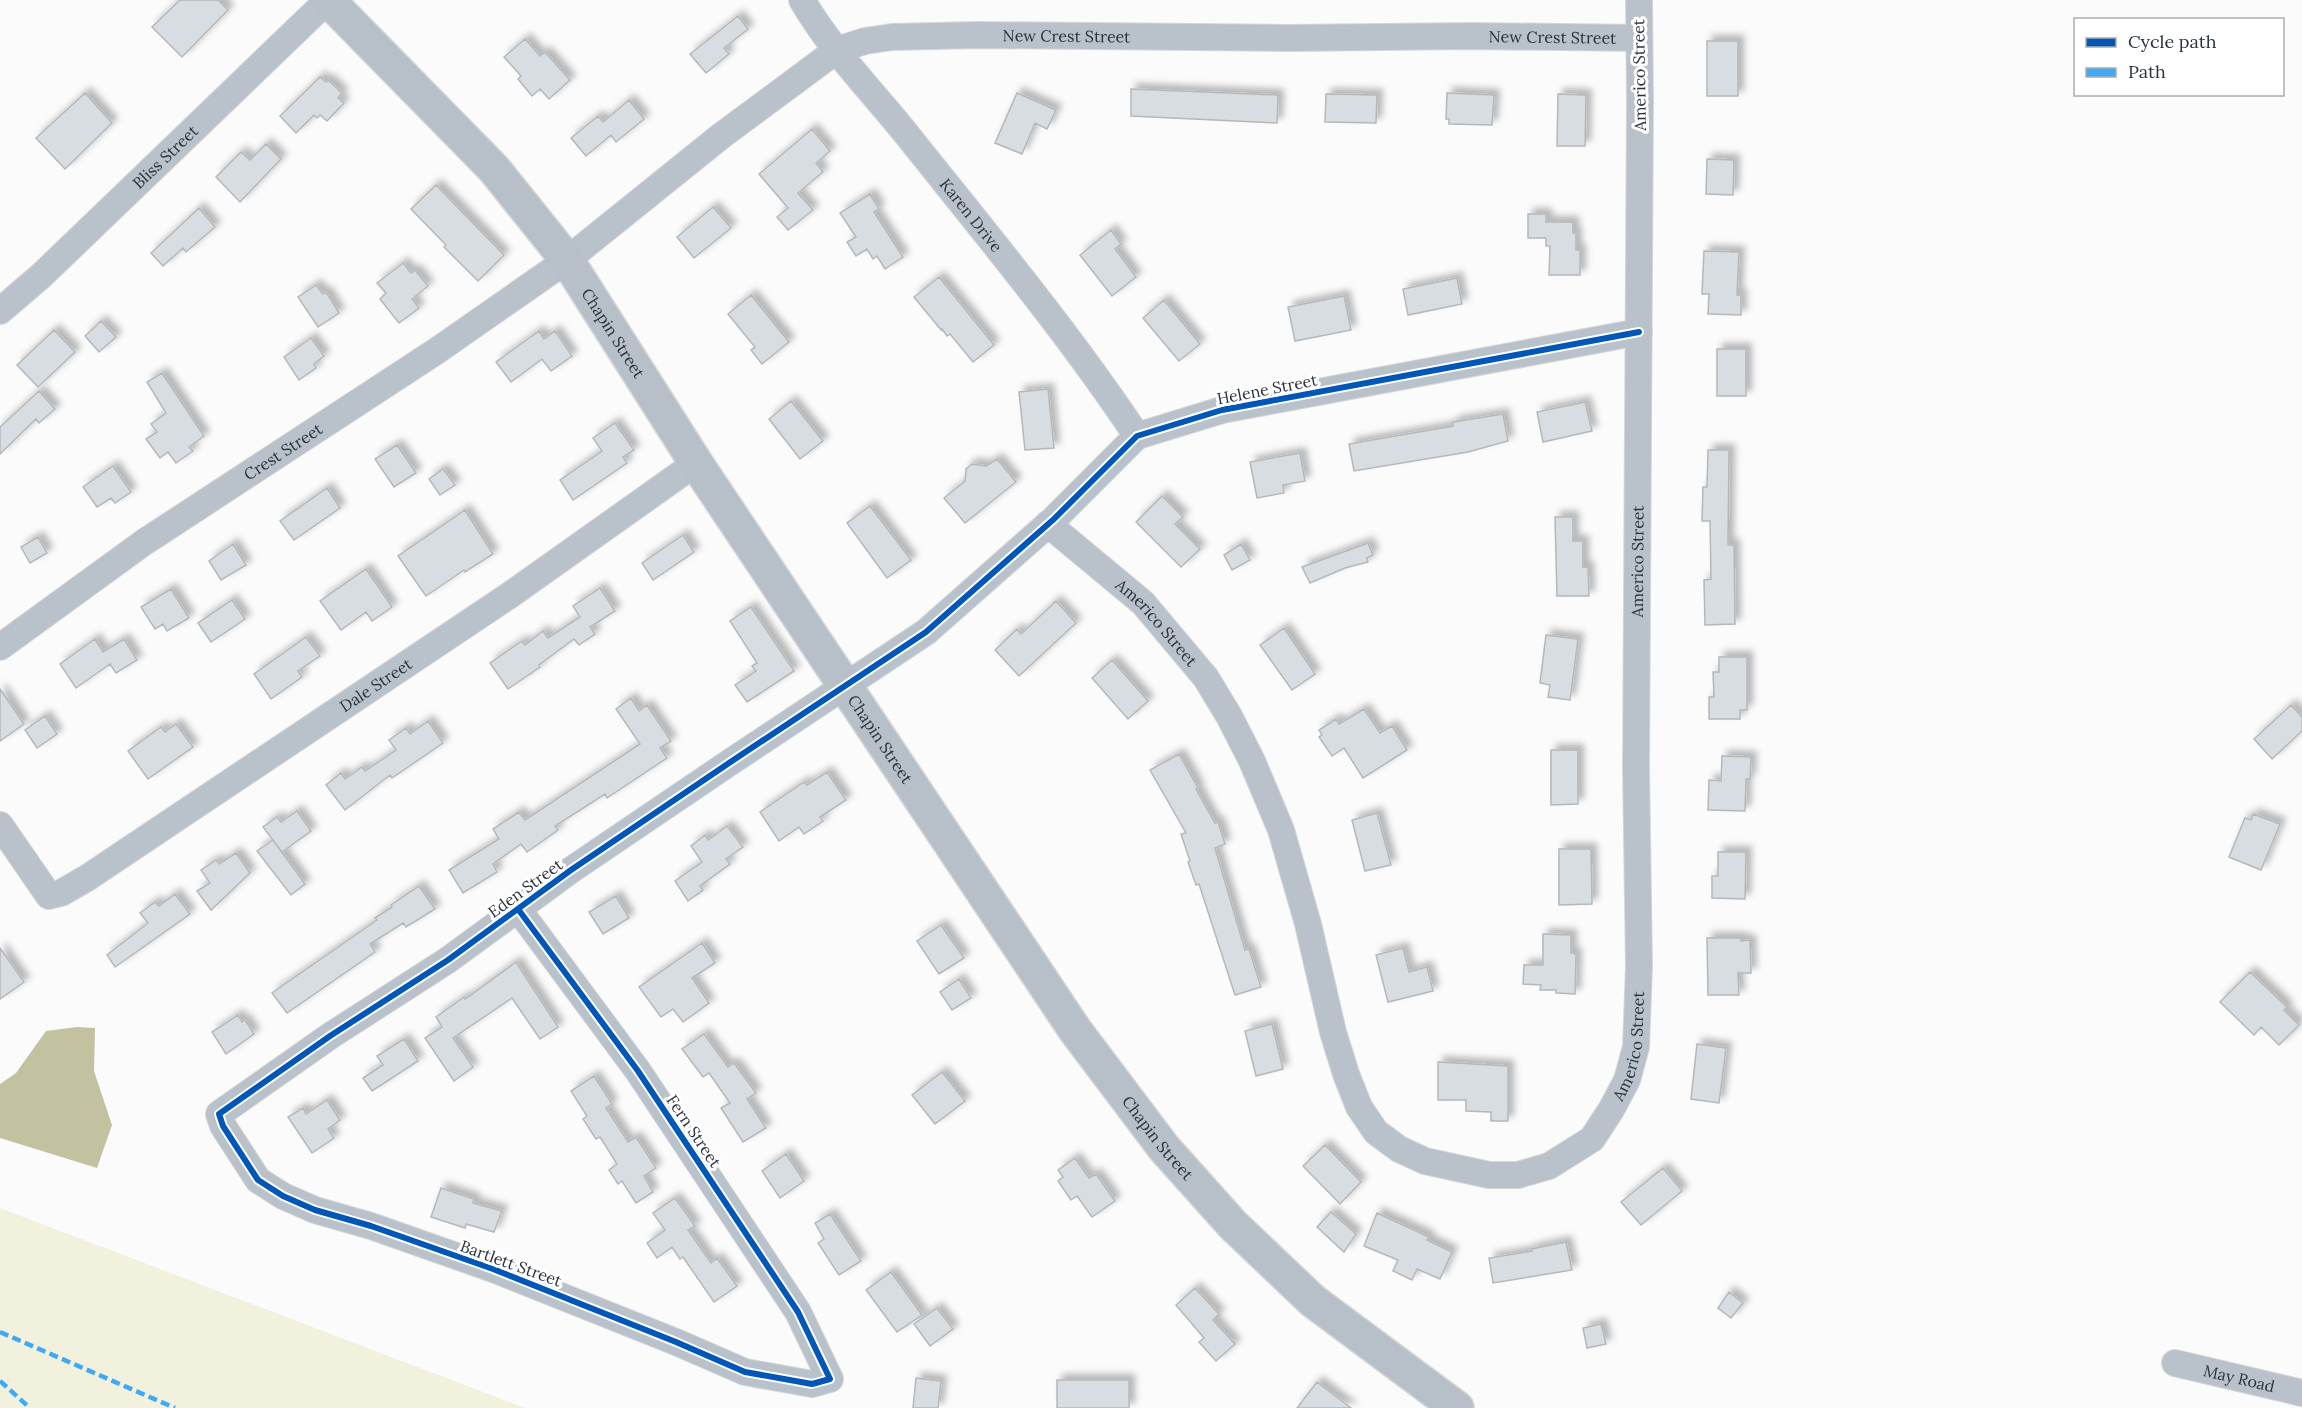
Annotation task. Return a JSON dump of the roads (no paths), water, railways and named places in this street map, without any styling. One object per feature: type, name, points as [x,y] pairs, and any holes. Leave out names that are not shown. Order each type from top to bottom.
[{"type":"main road","name":"Chapin Street","points":[[328,0],[494,169],[567,260],[696,463],[846,684],[1075,1030],[1164,1148],[1233,1226],[1313,1301],[1456,1408]]},
{"type":"street","name":"Bliss Street","points":[[0,311],[42,275],[328,0]]},
{"type":"street","name":"Karen Drive","points":[[802,0],[822,33],[872,91],[1012,266],[1113,400],[1137,436]]},
{"type":"street","name":"Americo Street","points":[[1048,524],[1143,603],[1206,678],[1229,716],[1252,760],[1281,830],[1308,924],[1333,1032],[1346,1074],[1359,1107],[1376,1132],[1399,1149],[1425,1161],[1489,1175],[1518,1175],[1549,1166],[1592,1139],[1627,1080],[1636,1047],[1639,966],[1636,767],[1639,0]]},
{"type":"street","name":"New Crest Street","points":[[567,260],[721,136],[837,50],[865,41],[892,37],[978,35],[1639,38]]},
{"type":"street","name":"Crest Street","points":[[0,647],[143,543],[438,350],[567,260]]},
{"type":"street","name":"Helene Street","points":[[846,684],[926,632],[1048,524],[1137,436],[1222,410],[1639,332]]},
{"type":"street","name":"Dale Street","points":[[0,825],[49,896],[61,893],[87,879],[510,595],[696,463]]},
{"type":"street","name":"Eden Street","points":[[219,1114],[330,1036],[448,960],[571,870],[846,684]]},
{"type":"street","name":"Fern Street","points":[[518,909],[638,1071],[798,1312],[830,1379]]},
{"type":"street","name":"Bartlett Street","points":[[219,1114],[223,1126],[258,1180],[283,1196],[315,1210],[371,1226],[493,1269],[745,1372],[812,1384],[830,1379]]},
{"type":"street","name":"May Road","points":[[2175,1363],[2302,1393]]}]
